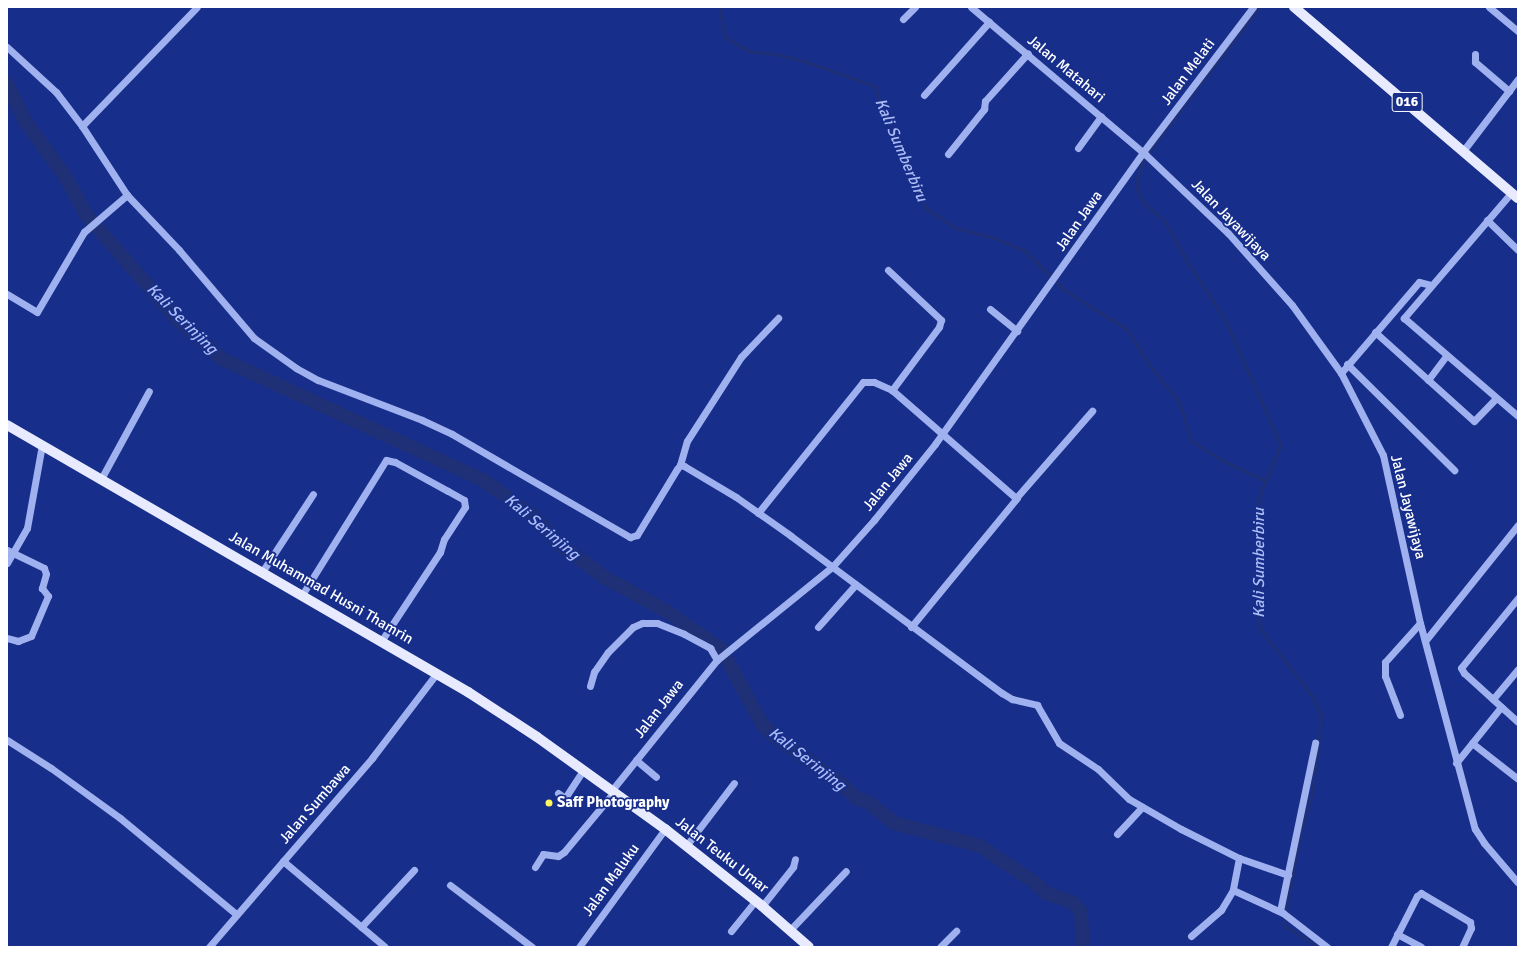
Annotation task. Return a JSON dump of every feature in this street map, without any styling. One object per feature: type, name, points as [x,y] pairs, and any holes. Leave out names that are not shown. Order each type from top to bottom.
[{"type":"main road","name":"016","points":[[1294,7],[1515,196]]},
{"type":"main road","name":"Jalan Muhammad Husni Thamrin","points":[[7,425],[382,640],[436,673],[613,791]]},
{"type":"main road","name":"Jalan Teuku Umar","points":[[613,791],[759,903],[809,947]]},
{"type":"street","points":[[82,126],[197,7]]},
{"type":"street","points":[[903,19],[915,7]]},
{"type":"street","name":"Jalan Matahari","points":[[971,7],[1028,53],[1147,156]]},
{"type":"street","name":"Jalan Melati","points":[[1147,156],[1253,7]]},
{"type":"street","points":[[1489,7],[1518,31]]},
{"type":"street","points":[[924,95],[989,22]]},
{"type":"street","points":[[7,47],[48,84],[82,126],[124,197],[179,250],[254,338],[296,368],[318,380],[422,420],[452,434],[630,537],[637,535],[680,466],[685,445],[741,357],[778,318]]},
{"type":"street","points":[[948,154],[984,110],[985,101],[1028,53]]},
{"type":"street","points":[[1475,54],[1475,62],[1509,91]]},
{"type":"street","points":[[1462,150],[1518,79]]},
{"type":"street","points":[[1078,148],[1101,116]]},
{"type":"street","name":"Jalan Jawa","points":[[535,867],[543,854],[558,856],[564,852],[636,760],[719,659],[833,566],[874,520],[942,434],[1056,275],[1147,156]]},
{"type":"street","name":"Jalan Jayawijaya","points":[[1147,156],[1228,234],[1292,305],[1341,373],[1383,455],[1420,623],[1475,830],[1487,848],[1518,882]]},
{"type":"street","points":[[1515,196],[1487,220],[1430,285],[1404,318],[1518,416]]},
{"type":"street","points":[[7,294],[37,312],[84,232],[124,197]]},
{"type":"street","points":[[1487,220],[1518,250]]},
{"type":"street","points":[[888,270],[941,320],[939,327],[892,390]]},
{"type":"street","points":[[1341,373],[1347,364],[1419,282],[1430,285]]},
{"type":"street","points":[[990,310],[1017,331]]},
{"type":"street","points":[[1375,332],[1474,421],[1496,398]]},
{"type":"street","points":[[1428,380],[1447,355]]},
{"type":"street","points":[[1347,364],[1454,470]]},
{"type":"street","points":[[758,513],[860,384],[866,381],[874,382],[892,390],[1012,496],[1017,498]]},
{"type":"street","points":[[101,479],[149,391]]},
{"type":"street","points":[[912,626],[1017,498],[1092,411]]},
{"type":"street","points":[[7,563],[9,550],[27,528],[42,445]]},
{"type":"street","points":[[302,595],[386,460],[392,460],[464,500],[465,507],[444,539],[440,552],[382,640]]},
{"type":"street","points":[[680,466],[704,476],[758,513],[833,566],[1007,696],[1037,705],[1059,743],[1098,769],[1129,799],[1239,858],[1288,875]]},
{"type":"street","points":[[262,572],[313,494]]},
{"type":"street","points":[[1425,641],[1518,526]]},
{"type":"street","points":[[7,638],[18,641],[31,636],[48,596],[42,588],[46,574],[44,568],[9,550]]},
{"type":"street","points":[[818,627],[856,584]]},
{"type":"street","points":[[1518,598],[1461,668],[1518,722]]},
{"type":"street","points":[[590,686],[594,672],[608,652],[633,627],[642,623],[658,623],[684,634],[710,648],[719,659]]},
{"type":"street","points":[[1400,715],[1385,676],[1385,662],[1420,623]]},
{"type":"street","points":[[1493,699],[1518,669]]},
{"type":"street","name":"Jalan Sumbawa","points":[[209,947],[372,758],[436,673]]},
{"type":"street","points":[[1456,763],[1501,707]]},
{"type":"street","points":[[7,740],[51,768],[120,818],[236,914]]},
{"type":"street","points":[[1284,913],[1288,875],[1315,743]]},
{"type":"street","points":[[1472,743],[1518,779]]},
{"type":"street","points":[[636,760],[656,777]]},
{"type":"street","points":[[558,793],[565,798],[583,770]]},
{"type":"street","points":[[686,846],[734,783]]},
{"type":"street","points":[[1117,834],[1142,807]]},
{"type":"street","name":"Jalan Maluku","points":[[579,947],[665,830]]},
{"type":"street","points":[[1191,936],[1221,910],[1233,890],[1239,858]]},
{"type":"street","points":[[731,931],[792,867],[795,859]]},
{"type":"street","points":[[283,861],[385,947]]},
{"type":"street","points":[[361,927],[414,870]]},
{"type":"street","points":[[790,930],[846,871]]},
{"type":"street","points":[[450,884],[532,947]]},
{"type":"street","points":[[1233,890],[1284,913],[1327,947]]},
{"type":"street","points":[[1391,947],[1417,896],[1423,893],[1470,922],[1471,928],[1462,947]]},
{"type":"street","points":[[940,947],[956,931]]},
{"type":"street","points":[[1397,934],[1422,947]]},
{"type":"waterway","name":"Kali Sumberbiru","points":[[720,7],[725,37],[748,51],[777,54],[804,61],[875,86],[890,129],[908,160],[914,182],[927,209],[956,228],[995,238],[1025,251],[1065,290],[1127,329],[1150,365],[1180,403],[1191,440],[1223,461],[1266,481]]},
{"type":"waterway","points":[[1260,7],[1158,140],[1143,162],[1137,180],[1138,191],[1144,203],[1165,221],[1189,264],[1226,321],[1281,445],[1259,499],[1259,627],[1311,694],[1322,715],[1313,791],[1300,837],[1284,925],[1318,947]]},
{"type":"waterway","name":"Kali Serinjing","points":[[7,83],[25,121],[65,176],[87,216],[177,319],[222,359],[483,480],[533,516],[559,544],[604,577],[668,612],[721,649],[762,724],[773,735],[841,784],[857,799],[868,802],[894,823],[980,846],[1034,882],[1046,893],[1072,902],[1081,912],[1083,947]]},
{"type":"place","name":"Saff Photography","points":[[549,803]]}]
